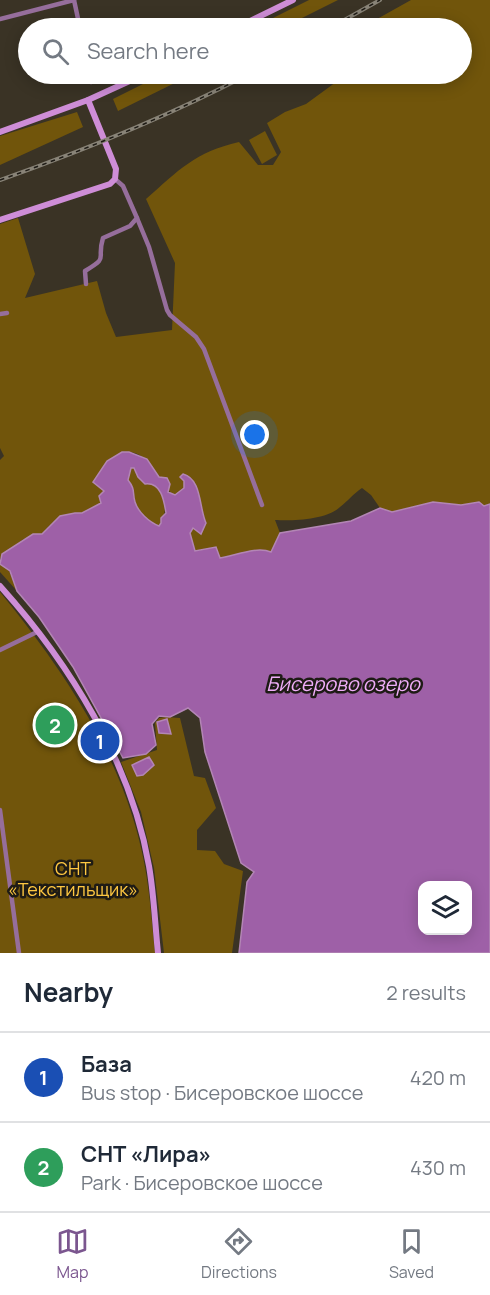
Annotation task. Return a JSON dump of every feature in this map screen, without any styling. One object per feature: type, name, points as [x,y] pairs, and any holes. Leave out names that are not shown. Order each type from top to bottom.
[{"type":"main road","points":[[256,18],[293,0]]},
{"type":"main road","points":[[0,132],[88,100],[124,84]]},
{"type":"main road","points":[[0,220],[104,186],[116,179],[116,169],[88,100]]},
{"type":"main road","points":[[0,586],[37,632],[82,697],[124,779],[149,866],[158,953]]},
{"type":"street","points":[[0,19],[74,0],[78,18]]},
{"type":"street","points":[[116,179],[123,186],[149,247],[167,310],[196,337],[204,349],[262,505]]},
{"type":"street","points":[[86,284],[85,271],[97,266],[101,260],[103,238],[130,226],[137,218]]},
{"type":"street","points":[[0,314],[7,313]]},
{"type":"street","points":[[0,650],[37,632]]},
{"type":"street","points":[[0,810],[19,953]]},
{"type":"green space","points":[[309,0],[338,0],[302,18],[273,18]]},
{"type":"green space","points":[[411,0],[490,0],[490,504],[484,506],[479,502],[461,505],[433,502],[391,512],[380,508],[371,495],[362,488],[327,515],[300,520],[275,520],[280,533],[271,552],[254,551],[219,558],[215,547],[195,551],[190,533],[193,528],[205,523],[192,480],[180,477],[184,481],[184,488],[176,495],[162,484],[147,461],[141,456],[133,452],[122,452],[101,503],[49,526],[42,534],[22,540],[17,546],[2,554],[0,560],[0,460],[4,456],[0,448],[0,224],[18,218],[35,274],[25,298],[97,281],[116,337],[172,330],[175,263],[146,199],[178,171],[211,151],[239,142],[258,165],[273,165],[281,152],[267,123],[285,112],[306,104],[333,84],[472,84],[472,18],[379,18]]},
{"type":"green space","points":[[143,84],[173,84],[118,111],[113,99]]},
{"type":"green space","points":[[77,112],[83,127],[0,165],[0,136]]},
{"type":"green space","points":[[265,131],[277,155],[262,164],[249,140]]},
{"type":"green space","points":[[131,467],[145,484],[157,487],[164,499],[164,514],[158,526],[144,517],[136,506],[133,489],[128,480]]},
{"type":"green space","points":[[0,564],[9,570],[17,591],[0,572]]},
{"type":"green space","name":"СНТ «Текстильщик»","points":[[0,592],[48,654],[70,687],[90,720],[124,791],[145,867],[155,953],[0,953]]},
{"type":"green space","points":[[159,718],[180,718],[194,776],[205,778],[216,808],[197,830],[197,850],[215,851],[224,864],[243,871],[232,953],[164,953],[154,868],[141,812],[121,762],[157,750],[155,723]]},
{"type":"water","name":"Бисерово озеро","points":[[122,452],[129,452],[147,459],[159,477],[167,478],[170,484],[168,492],[175,495],[184,488],[184,481],[180,477],[183,474],[189,477],[197,488],[206,523],[201,534],[193,528],[190,533],[195,551],[216,547],[220,558],[259,550],[271,552],[280,533],[351,521],[380,508],[392,512],[433,502],[461,505],[479,502],[484,506],[490,504],[490,953],[239,953],[247,882],[254,872],[241,863],[205,752],[200,718],[188,708],[170,717],[159,716],[152,724],[156,745],[146,754],[123,758],[73,667],[39,617],[17,591],[10,571],[0,564],[2,554],[33,534],[42,534],[60,516],[82,513],[101,503],[99,496],[104,491],[93,482],[107,461]],"holes":[[[131,468],[134,468],[138,477],[145,484],[155,486],[161,493],[166,513],[161,518],[159,526],[144,516],[136,506],[133,489],[128,480]]]},
{"type":"water","points":[[167,719],[171,734],[159,733],[157,722]]},
{"type":"water","points":[[149,757],[154,765],[143,775],[137,776],[132,765]]},
{"type":"railway","points":[[348,18],[380,0]]},
{"type":"railway","points":[[0,180],[126,132],[229,84]]},
{"type":"place","name":"СНТ «Лира»","points":[[55,725]]},
{"type":"place","name":"База","points":[[100,741]]}]
